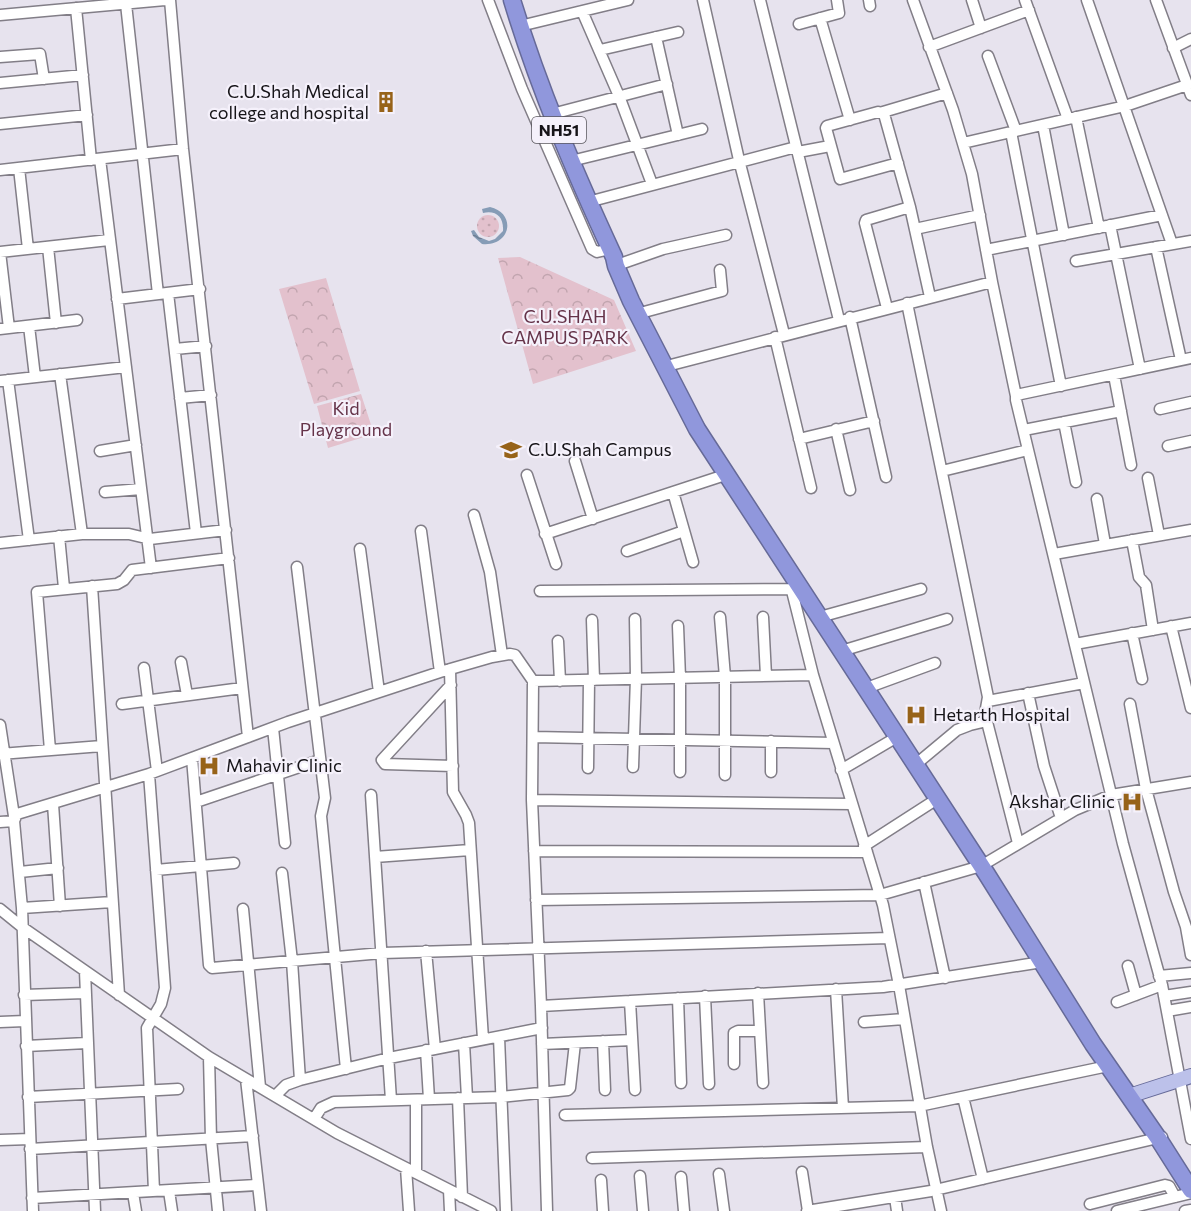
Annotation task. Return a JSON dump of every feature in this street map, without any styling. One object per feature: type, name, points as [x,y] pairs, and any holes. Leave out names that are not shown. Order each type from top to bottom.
[{"type":"highway","name":"NH51","points":[[512,0],[532,65],[588,202],[644,312],[696,429],[795,588],[897,737],[918,763],[937,799],[983,864],[1108,1066],[1133,1094]]},
{"type":"highway","name":"NH51","points":[[615,257],[627,293],[666,365],[827,615],[918,763],[1161,1137],[1191,1191]]},
{"type":"highway","name":"NH51","points":[[1161,1137],[1191,1176]]},
{"type":"main road","points":[[1133,1094],[1187,1077]]},
{"type":"street","points":[[25,0],[27,13]]},
{"type":"street","points":[[0,15],[79,5],[165,0]]},
{"type":"street","points":[[170,0],[183,149],[248,737]]},
{"type":"street","points":[[488,0],[522,89],[592,249],[615,257],[726,235]]},
{"type":"street","points":[[520,26],[628,0]]},
{"type":"street","points":[[703,0],[780,336],[799,439],[811,488]]},
{"type":"street","points":[[760,0],[797,150],[874,421],[886,477]]},
{"type":"street","points":[[799,24],[839,13],[837,0]]},
{"type":"street","points":[[913,0],[947,93],[972,174],[992,282],[1028,450],[1111,795],[1167,1011],[1187,1077],[1191,1134]]},
{"type":"street","points":[[972,0],[981,28]]},
{"type":"street","points":[[1087,0],[1172,244]]},
{"type":"street","points":[[963,143],[1189,90],[1156,0]]},
{"type":"street","points":[[126,4],[143,154],[163,293],[175,349],[196,533]]},
{"type":"street","points":[[79,5],[82,75],[87,115],[110,240],[151,568]]},
{"type":"street","points":[[929,47],[981,28],[1027,5],[1072,118],[1105,226],[1116,253],[1140,369]]},
{"type":"street","points":[[582,11],[619,96],[652,184]]},
{"type":"street","points":[[820,18],[850,120]]},
{"type":"street","points":[[600,50],[678,32]]},
{"type":"street","points":[[656,37],[678,135]]},
{"type":"street","points":[[1173,48],[1191,39]]},
{"type":"street","points":[[0,57],[40,54],[44,79]]},
{"type":"street","points":[[988,56],[1014,131],[1032,241],[1061,386]]},
{"type":"street","points":[[0,83],[82,75]]},
{"type":"street","points":[[552,114],[667,84]]},
{"type":"street","points":[[898,163],[840,179],[830,146],[827,126],[947,93]]},
{"type":"street","points":[[883,112],[910,207],[930,297]]},
{"type":"street","points":[[0,124],[87,115]]},
{"type":"street","points":[[1043,125],[1064,235]]},
{"type":"street","points":[[571,161],[702,129]]},
{"type":"street","points":[[588,202],[739,160],[830,146]]},
{"type":"street","points":[[0,170],[183,149]]},
{"type":"street","points":[[19,168],[28,249]]},
{"type":"street","points":[[886,308],[865,223],[866,220],[910,207]]},
{"type":"street","points":[[915,229],[980,215]]},
{"type":"street","points":[[986,250],[1162,215]]},
{"type":"street","points":[[77,321],[4,328],[0,252],[110,240]]},
{"type":"street","points":[[1076,261],[1191,241]]},
{"type":"street","points":[[48,247],[56,323]]},
{"type":"street","points":[[1016,396],[1186,359],[1156,247]]},
{"type":"street","points":[[644,312],[723,291],[720,270]]},
{"type":"street","points":[[666,365],[992,282]]},
{"type":"street","points":[[117,299],[200,289]]},
{"type":"street","points":[[907,303],[988,701],[985,711],[987,722],[1018,843]]},
{"type":"street","points":[[29,326],[35,377]]},
{"type":"street","points":[[175,349],[206,346]]},
{"type":"street","points":[[29,540],[4,380],[126,367]]},
{"type":"street","points":[[60,374],[82,534]]},
{"type":"street","points":[[1114,375],[1131,465]]},
{"type":"street","points":[[180,398],[211,395]]},
{"type":"street","points":[[1160,409],[1191,402]]},
{"type":"street","points":[[1024,430],[1121,411]]},
{"type":"street","points":[[799,439],[874,421]]},
{"type":"street","points":[[1064,422],[1076,482]]},
{"type":"street","points":[[836,429],[850,490]]},
{"type":"street","points":[[1168,446],[1191,441]]},
{"type":"street","points":[[100,450],[136,445]]},
{"type":"street","points":[[942,471],[1028,450]]},
{"type":"street","points":[[575,460],[592,519]]},
{"type":"street","points":[[527,475],[556,564]]},
{"type":"street","points":[[545,534],[725,475]]},
{"type":"street","points":[[1148,478],[1159,535]]},
{"type":"street","points":[[105,492],[141,489]]},
{"type":"street","points":[[673,492],[693,562]]},
{"type":"street","points":[[1097,499],[1105,544]]},
{"type":"street","points":[[474,515],[490,572],[502,656]]},
{"type":"street","points":[[0,543],[82,534],[129,534],[148,539],[226,530]]},
{"type":"street","points":[[1054,554],[1191,530]]},
{"type":"street","points":[[421,531],[445,671],[450,685],[454,796],[468,819],[483,1040]]},
{"type":"street","points":[[627,551],[684,531]]},
{"type":"street","points":[[59,536],[64,588]]},
{"type":"street","points":[[1132,540],[1138,577],[1146,585],[1153,630]]},
{"type":"street","points":[[360,549],[379,692]]},
{"type":"street","points":[[50,750],[36,594],[39,590],[117,584],[124,580],[132,570],[229,558]]},
{"type":"street","points":[[297,567],[325,798],[321,816],[346,1069]]},
{"type":"street","points":[[92,586],[119,995]]},
{"type":"street","points":[[540,591],[795,588],[813,675],[880,895],[899,985],[919,1106],[942,1211]]},
{"type":"street","points":[[827,615],[921,589]]},
{"type":"street","points":[[763,617],[766,676]]},
{"type":"street","points":[[633,767],[636,678],[635,618]]},
{"type":"street","points":[[720,618],[724,677],[725,775]]},
{"type":"street","points":[[848,649],[946,619]]},
{"type":"street","points":[[588,768],[592,620]]},
{"type":"street","points":[[1075,644],[1191,623]]},
{"type":"street","points":[[678,626],[680,772]]},
{"type":"street","points":[[1171,626],[1191,708]]},
{"type":"street","points":[[1132,633],[1142,679]]},
{"type":"street","points":[[558,642],[560,681]]},
{"type":"street","points":[[0,822],[104,786],[153,772],[379,692],[445,671],[502,656],[515,655],[533,681],[532,800],[547,1211]]},
{"type":"street","points":[[181,662],[187,695]]},
{"type":"street","points":[[872,687],[935,663]]},
{"type":"street","points":[[144,668],[153,772],[156,870],[165,988],[161,1004],[147,1028],[154,1191]]},
{"type":"street","points":[[533,681],[813,675]]},
{"type":"street","points":[[988,701],[1084,683]]},
{"type":"street","points":[[450,685],[382,760],[384,764],[453,766]]},
{"type":"street","points":[[122,704],[242,688]]},
{"type":"street","points":[[1028,693],[1044,766],[1061,819]]},
{"type":"street","points":[[1130,704],[1146,789],[1186,927],[1191,955]]},
{"type":"street","points":[[918,763],[957,730],[987,722]]},
{"type":"street","points":[[0,725],[2,754],[14,818],[20,872],[33,1211]]},
{"type":"street","points":[[273,728],[285,843]]},
{"type":"street","points":[[533,737],[833,743]]},
{"type":"street","points":[[841,770],[897,737]]},
{"type":"street","points":[[771,741],[771,772]]},
{"type":"street","points":[[2,754],[102,746]]},
{"type":"street","points":[[192,758],[210,967],[426,951],[889,938]]},
{"type":"street","points":[[196,802],[320,760]]},
{"type":"street","points":[[536,900],[880,895],[983,864],[1076,810],[1111,795],[1191,782]]},
{"type":"street","points":[[371,795],[391,1100]]},
{"type":"street","points":[[534,851],[866,849],[937,799]]},
{"type":"street","points":[[532,800],[851,804]]},
{"type":"street","points":[[53,804],[60,906]]},
{"type":"street","points":[[375,857],[470,850]]},
{"type":"street","points":[[156,870],[234,863]]},
{"type":"street","points":[[20,872],[58,868]]},
{"type":"street","points":[[282,873],[292,961],[300,1080]]},
{"type":"street","points":[[924,882],[945,978]]},
{"type":"street","points":[[22,908],[112,902]]},
{"type":"street","points":[[0,909],[22,927],[208,1057],[314,1119],[491,1211]]},
{"type":"street","points":[[243,909],[260,1087]]},
{"type":"street","points":[[426,951],[431,1050],[429,1099]]},
{"type":"street","points":[[541,1006],[899,985],[1042,962]]},
{"type":"street","points":[[1128,966],[1136,995]]},
{"type":"street","points":[[85,971],[95,1211]]},
{"type":"street","points":[[1117,1002],[1191,973]]},
{"type":"street","points":[[1162,986],[1191,992]]},
{"type":"street","points":[[836,989],[843,1108]]},
{"type":"street","points":[[24,995],[85,993]]},
{"type":"street","points":[[759,993],[763,1083]]},
{"type":"street","points":[[705,996],[709,1084]]},
{"type":"street","points":[[678,998],[681,1083]]},
{"type":"street","points":[[630,1001],[635,1090]]},
{"type":"street","points":[[1167,1011],[1191,1007]]},
{"type":"street","points":[[864,1022],[904,1019]]},
{"type":"street","points":[[0,1022],[25,1021]]},
{"type":"street","points":[[275,1096],[286,1085],[300,1080],[389,1058],[542,1028]]},
{"type":"street","points":[[735,1064],[734,1033],[760,1031]]},
{"type":"street","points":[[499,1037],[506,1211]]},
{"type":"street","points":[[542,1044],[632,1040]]},
{"type":"street","points":[[603,1041],[605,1090]]},
{"type":"street","points":[[314,1119],[321,1108],[333,1102],[501,1097],[570,1088],[575,1042]]},
{"type":"street","points":[[26,1046],[87,1043]]},
{"type":"street","points":[[462,1197],[464,1043]]},
{"type":"street","points":[[208,1057],[211,1138],[218,1211]]},
{"type":"street","points":[[565,1115],[919,1106],[1108,1066]]},
{"type":"street","points":[[246,1079],[261,1211]]},
{"type":"street","points":[[28,1097],[178,1089]]},
{"type":"street","points":[[963,1097],[983,1179]]},
{"type":"street","points":[[409,1211],[416,1100]]},
{"type":"street","points":[[0,1140],[30,1144],[91,1145],[253,1136]]},
{"type":"street","points":[[802,1172],[808,1211],[854,1207],[1161,1137]]},
{"type":"street","points":[[592,1158],[927,1146]]},
{"type":"street","points":[[719,1174],[724,1211]]},
{"type":"street","points":[[640,1176],[643,1211]]},
{"type":"street","points":[[681,1177],[684,1211]]},
{"type":"street","points":[[601,1180],[603,1211]]},
{"type":"street","points":[[32,1198],[258,1185]]},
{"type":"street","points":[[1090,1204],[1165,1185],[1169,1186],[1175,1197]]},
{"type":"street","points":[[449,1190],[450,1211]]},
{"type":"street","points":[[169,1191],[172,1211]]},
{"type":"street","points":[[1117,1211],[1191,1191]]},
{"type":"street","points":[[133,1193],[136,1211]]},
{"type":"street","points":[[895,1197],[897,1211]]},
{"type":"street","points":[[1185,1211],[1191,1210]]},
{"type":"green space","points":[[488,215],[496,218],[499,226],[496,234],[488,237],[480,234],[477,226],[480,218]]},
{"type":"green space","name":"C.U.SHAH CAMPUS PARK","points":[[520,257],[614,300],[636,351],[533,384],[498,258]]},
{"type":"green space","points":[[326,278],[360,391],[314,404],[279,289]]},
{"type":"green space","name":"Kid Playground","points":[[361,394],[374,434],[328,448],[317,406]]},
{"type":"water","points":[[490,207],[499,210],[504,216],[507,229],[499,240],[492,244],[482,244],[471,231],[474,230],[479,237],[489,241],[495,239],[503,231],[501,218],[492,213],[483,213],[482,209]]},
{"type":"place","name":"C.U.Shah Medical college and hospital","points":[[386,102]]},
{"type":"place","name":"C.U.Shah Campus","points":[[511,450]]},
{"type":"place","name":"Hetarth Hospital","points":[[916,715]]},
{"type":"place","name":"Mahavir Clinic","points":[[209,766]]},
{"type":"place","name":"Akshar Clinic","points":[[1132,802]]}]
